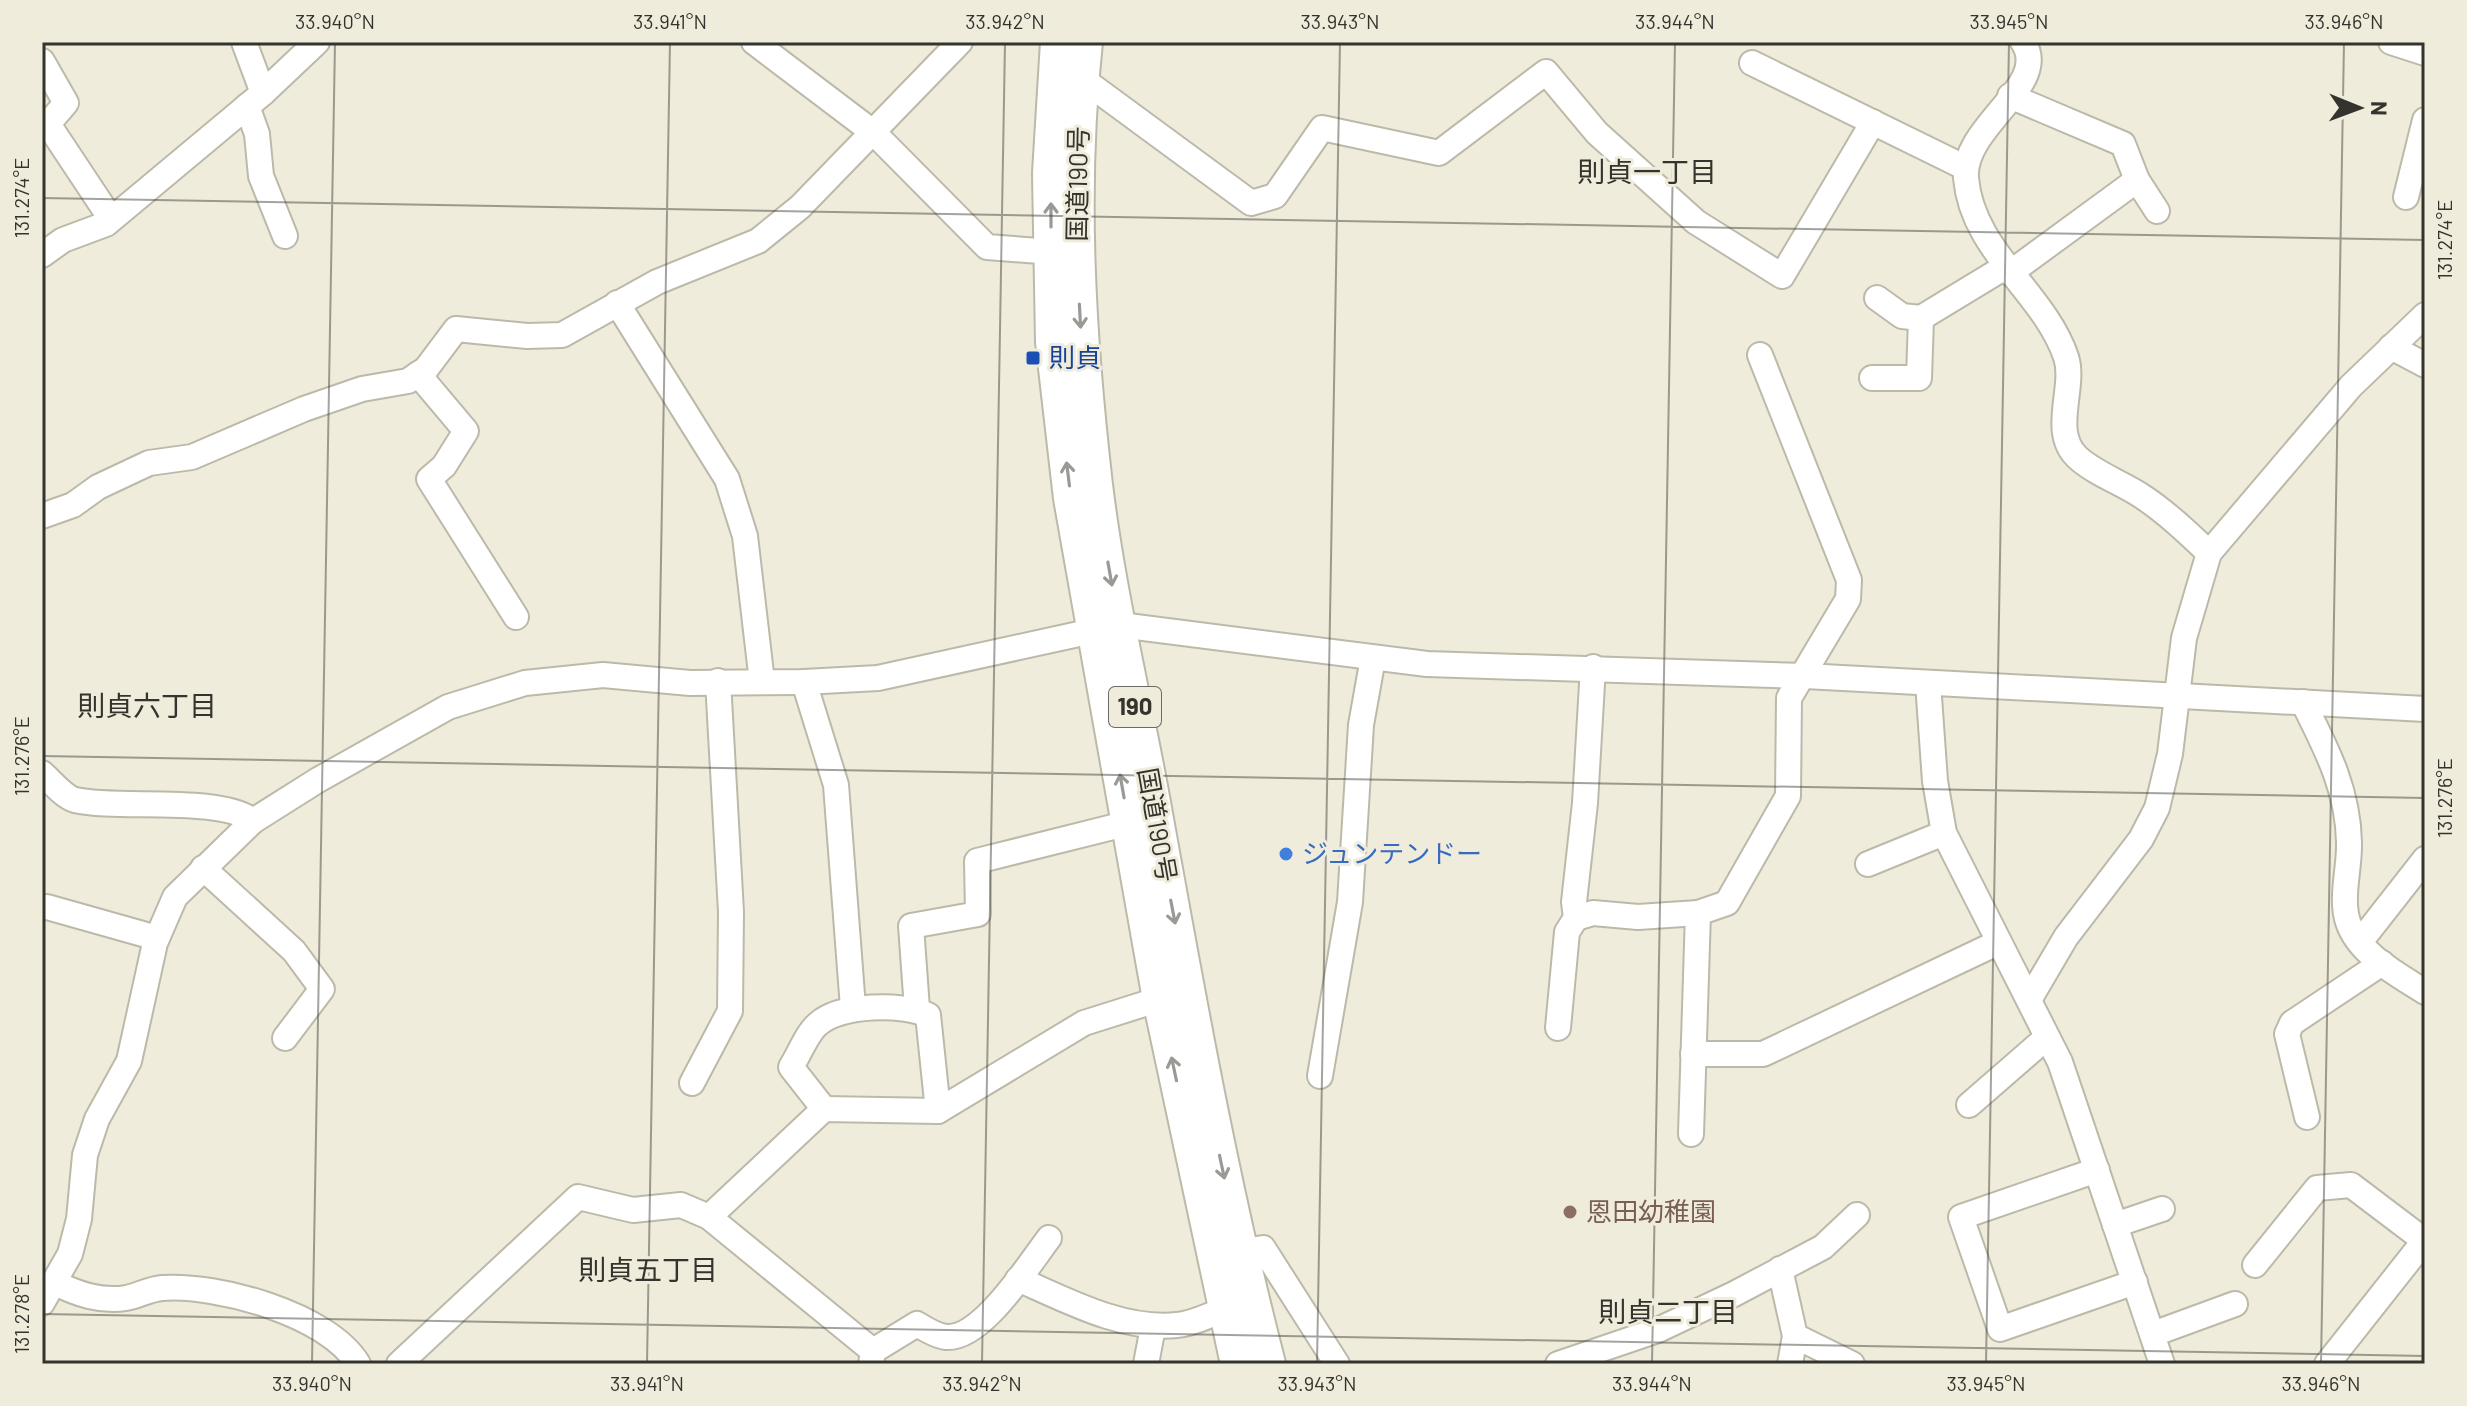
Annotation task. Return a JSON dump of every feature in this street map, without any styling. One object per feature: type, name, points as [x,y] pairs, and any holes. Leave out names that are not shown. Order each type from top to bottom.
[{"type":"highway","name":"国道190号","points":[[1058,42],[1050,173],[1064,253],[1095,488],[1129,823],[1160,999],[1225,1254],[1268,1364]]},
{"type":"highway","name":"国道190号","points":[[1064,253],[1085,42]]},
{"type":"highway","name":"国道190号","points":[[1107,628],[1225,1254],[1224,1310],[1238,1364]]},
{"type":"street","points":[[244,42],[255,99],[261,176],[285,236]]},
{"type":"street","points":[[42,255],[63,240],[111,219],[255,99],[317,42]]},
{"type":"street","points":[[754,42],[874,133],[987,247],[1064,253]]},
{"type":"street","points":[[42,516],[73,505],[98,487],[149,463],[192,457],[304,409],[362,389],[408,381],[418,374],[456,329],[527,336],[562,335],[657,282],[758,241],[800,207],[960,42]]},
{"type":"street","points":[[2023,42],[2028,50],[2030,68],[2023,85],[1992,117],[1966,168],[1977,217],[2008,270],[2049,321],[2067,360],[2065,420],[2068,443],[2077,456],[2142,496],[2209,553]]},
{"type":"street","points":[[2391,42],[2425,53]]},
{"type":"street","points":[[42,61],[66,103],[48,124],[111,219]]},
{"type":"street","points":[[1752,63],[1966,168]]},
{"type":"street","points":[[1081,78],[1251,203],[1275,196],[1322,128],[1439,153],[1546,72],[1597,133],[1696,222],[1782,276],[1873,122]]},
{"type":"street","points":[[2010,96],[2123,144],[2137,180],[2157,211]]},
{"type":"street","points":[[2406,197],[2425,120]]},
{"type":"street","points":[[1877,298],[1902,316],[1921,318],[2008,270],[2137,180]]},
{"type":"street","points":[[617,303],[727,479],[745,536],[762,682]]},
{"type":"street","points":[[2029,1000],[2066,937],[2141,839],[2157,808],[2170,754],[2184,638],[2209,553],[2351,386],[2425,315]]},
{"type":"street","points":[[1872,378],[1919,378],[1921,318]]},
{"type":"street","points":[[2391,347],[2425,365]]},
{"type":"street","points":[[1576,918],[1593,913],[1638,917],[1698,913],[1727,903],[1788,796],[1789,698],[1805,676],[1848,599],[1849,580],[1760,355]]},
{"type":"street","points":[[418,374],[466,431],[444,466],[429,479],[516,617]]},
{"type":"street","points":[[358,1364],[341,1346],[296,1316],[246,1299],[203,1290],[162,1288],[127,1298],[101,1299],[48,1293],[73,1243],[85,1155],[97,1119],[129,1061],[157,938],[175,897],[253,821],[329,773],[448,707],[525,683],[603,675],[690,683],[878,678],[1107,628],[1373,658],[1518,668],[1593,667],[1805,676],[2425,709]]},
{"type":"street","points":[[1320,1076],[1350,902],[1361,725],[1373,658]]},
{"type":"street","points":[[1558,1028],[1567,932],[1576,918],[1574,902],[1585,803],[1593,667]]},
{"type":"street","points":[[692,1083],[730,1011],[731,912],[718,681]]},
{"type":"street","points":[[804,682],[836,785],[853,1008]]},
{"type":"street","points":[[1928,683],[1935,781],[1944,833],[1997,943],[2060,1062],[2162,1364]]},
{"type":"street","points":[[2303,702],[2338,771],[2349,842],[2348,922],[2360,942],[2382,963],[2425,992]]},
{"type":"street","points":[[42,773],[73,800],[175,805],[243,814],[253,821]]},
{"type":"street","points":[[917,1009],[911,926],[978,914],[977,861],[1129,823]]},
{"type":"street","points":[[1868,864],[1944,833]]},
{"type":"street","points":[[2360,942],[2425,859]]},
{"type":"street","points":[[203,868],[294,951],[322,989],[285,1038]]},
{"type":"street","points":[[47,907],[157,938]]},
{"type":"street","points":[[1691,1134],[1698,913]]},
{"type":"street","points":[[1693,1054],[1763,1054],[1997,943]]},
{"type":"street","points":[[2307,1117],[2287,1047],[2287,1034],[2292,1023],[2382,963]]},
{"type":"street","points":[[709,1217],[824,1109],[938,1111],[1084,1023],[1160,999]]},
{"type":"street","points":[[824,1109],[791,1067],[817,1024],[853,1008],[917,1009],[928,1015],[938,1111]]},
{"type":"street","points":[[1969,1105],[2046,1038]]},
{"type":"street","points":[[2097,1170],[1961,1217],[2000,1329],[2135,1282]]},
{"type":"street","points":[[2255,1265],[2317,1188],[2351,1185],[2425,1240],[2327,1364]]},
{"type":"street","points":[[399,1364],[578,1197],[633,1210],[681,1205],[709,1217],[872,1357],[917,1324],[947,1337],[967,1333],[985,1318],[1049,1238]]},
{"type":"street","points":[[2115,1225],[2162,1209]]},
{"type":"street","points":[[1558,1364],[1658,1330],[1823,1247],[1857,1215]]},
{"type":"street","points":[[1225,1254],[1263,1248],[1337,1364]]},
{"type":"street","points":[[1780,1269],[1795,1336],[1790,1364]]},
{"type":"street","points":[[1018,1279],[1097,1312],[1153,1327],[1181,1325],[1224,1310]]},
{"type":"street","points":[[2153,1334],[2235,1304]]},
{"type":"street","points":[[1146,1364],[1153,1327]]},
{"type":"street","points":[[1795,1336],[1852,1364]]},
{"type":"place","name":"則貞","points":[[1033,358]]},
{"type":"place","name":"ジュンテンドー","points":[[1286,854]]},
{"type":"place","name":"恩田幼稚園","points":[[1570,1212]]},
{"type":"district","name":"則貞一丁目","points":[[1647,172]]},
{"type":"district","name":"則貞六丁目","points":[[147,706]]},
{"type":"district","name":"則貞五丁目","points":[[648,1270]]},
{"type":"district","name":"則貞二丁目","points":[[1668,1312]]}]
